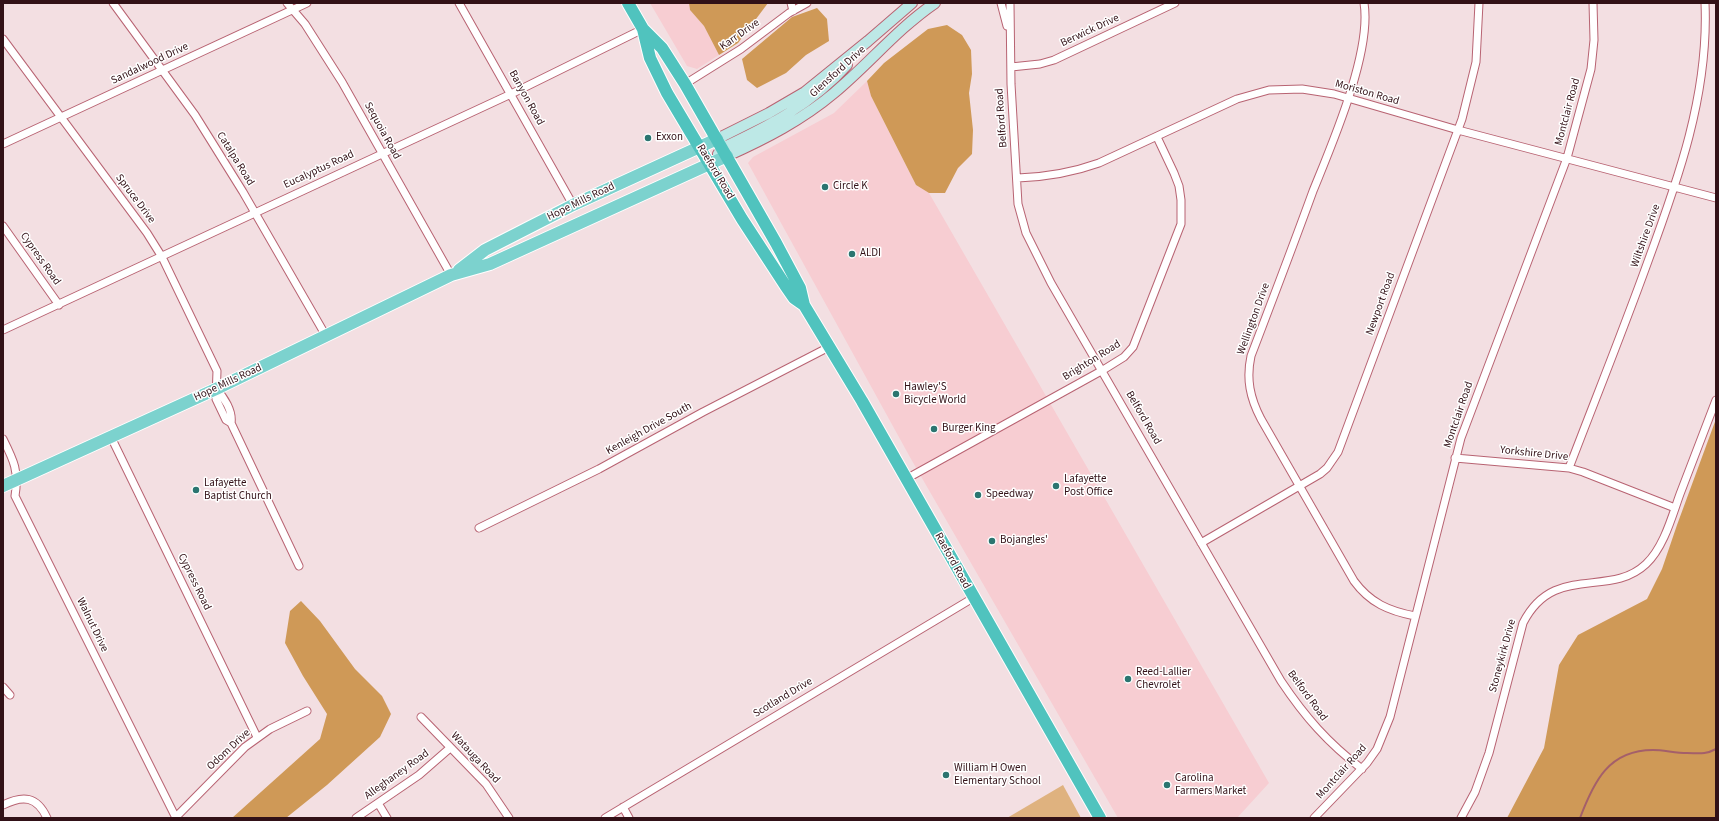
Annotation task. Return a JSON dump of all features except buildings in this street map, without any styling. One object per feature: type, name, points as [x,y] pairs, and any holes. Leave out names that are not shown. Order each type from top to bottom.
[{"type":"highway","name":"Raeford Road","points":[[628,3],[643,29],[653,64],[667,92],[699,147],[785,286],[794,298],[804,305]]},
{"type":"highway","name":"Raeford Road","points":[[643,29],[662,48],[685,84],[800,288],[804,305],[906,479],[1100,818]]},
{"type":"main road","name":"Glensford Drive","points":[[722,148],[772,125],[800,107],[836,77],[868,41],[912,3]]},
{"type":"main road","name":"Glensford Drive","points":[[722,148],[786,128],[818,106],[835,92],[907,24],[934,3]]},
{"type":"main road","name":"Hope Mills Road","points":[[452,275],[485,250],[573,205],[699,147],[722,148]]},
{"type":"main road","name":"Hope Mills Road","points":[[3,486],[111,438],[452,275],[490,264],[710,164],[722,148]]},
{"type":"street","name":"Catalpa Road","points":[[113,3],[195,115],[255,213],[326,336]]},
{"type":"street","name":"Sequoia Road","points":[[287,3],[304,24],[342,82],[452,275]]},
{"type":"street","name":"Sandalwood Drive","points":[[3,144],[307,3]]},
{"type":"street","name":"Banyon Road","points":[[459,3],[573,205]]},
{"type":"street","points":[[791,3],[793,11]]},
{"type":"street","name":"Karr Drive","points":[[685,84],[741,50],[793,11],[807,3]]},
{"type":"street","name":"Belford Road","points":[[1001,3],[1009,35]]},
{"type":"street","name":"Belford Road","points":[[1010,3],[1009,35],[1018,178],[1018,204],[1026,233],[1051,283],[1294,701],[1324,737],[1362,769]]},
{"type":"street","name":"Berwick Drive","points":[[1011,67],[1040,64],[1054,60],[1175,3]]},
{"type":"street","name":"Wellington Drive","points":[[1364,3],[1365,20],[1363,43],[1348,99],[1249,365],[1249,384],[1254,406],[1360,588],[1382,606],[1399,613],[1415,616]]},
{"type":"street","name":"Newport Road","points":[[1201,543],[1300,487],[1327,468],[1338,452],[1458,130],[1476,62],[1479,3]]},
{"type":"street","name":"Montclair Road","points":[[1314,818],[1362,769],[1377,749],[1390,717],[1455,458],[1567,158],[1590,69],[1594,40],[1594,3]]},
{"type":"street","name":"Wiltshire Drive","points":[[1569,468],[1676,188],[1700,89],[1705,43],[1705,3]]},
{"type":"street","name":"Eucalyptus Road","points":[[3,330],[511,94],[643,29]]},
{"type":"street","name":"Spruce Drive","points":[[3,39],[147,233],[162,257],[217,371],[216,388]]},
{"type":"street","name":"Moriston Road","points":[[1018,178],[1044,177],[1081,170],[1157,137],[1237,99],[1269,90],[1302,89],[1320,91],[1458,130],[1716,198]]},
{"type":"street","name":"Brighton Road","points":[[906,479],[1102,370],[1124,357],[1133,347],[1180,228],[1182,214],[1179,186],[1157,137]]},
{"type":"street","name":"Cypress Road","points":[[3,226],[59,305]]},
{"type":"street","name":"Kenleigh Drive South","points":[[479,528],[599,469],[703,412],[829,347]]},
{"type":"street","points":[[216,388],[216,399],[226,411],[226,420],[231,423],[299,566]]},
{"type":"street","name":"Stoneykirk Drive","points":[[1461,818],[1475,792],[1487,760],[1522,623],[1527,614],[1546,594],[1563,586],[1620,578],[1638,570],[1654,554],[1675,508],[1716,400]]},
{"type":"street","name":"Walnut Drive","points":[[3,438],[16,465],[18,479],[15,496],[175,818]]},
{"type":"street","name":"Cypress Road","points":[[111,438],[257,737]]},
{"type":"street","name":"Yorkshire Drive","points":[[1455,458],[1569,468],[1675,508]]},
{"type":"street","name":"Scotland Drive","points":[[605,818],[973,598]]},
{"type":"street","points":[[3,687],[10,695]]},
{"type":"street","name":"Odom Drive","points":[[175,818],[257,737],[308,711]]},
{"type":"street","name":"Watauga Road","points":[[421,717],[486,784],[509,818]]},
{"type":"street","name":"Alleghaney Road","points":[[356,818],[419,775],[450,748]]},
{"type":"street","points":[[3,805],[21,798],[30,800],[41,807],[47,818]]},
{"type":"street","points":[[378,803],[387,818]]},
{"type":"street","points":[[623,807],[629,818]]},
{"type":"shaded area","points":[[650,3],[689,3],[690,10],[704,26],[719,55],[697,69],[687,66]]},
{"type":"shaded area","points":[[689,3],[768,3],[738,43],[719,55],[704,26],[690,10]]},
{"type":"shaded area","points":[[817,8],[827,19],[829,41],[806,55],[786,73],[757,88],[747,80],[742,59],[792,17]]},
{"type":"shaded area","points":[[947,25],[962,35],[971,50],[972,74],[969,93],[973,130],[972,154],[958,168],[945,193],[929,193],[916,185],[871,96],[867,81],[884,63],[928,29]]},
{"type":"shaded area","points":[[867,81],[871,96],[916,185],[929,193],[1269,783],[1237,818],[1118,818],[911,459],[748,163],[753,157],[834,113]]},
{"type":"shaded area","points":[[1716,419],[1716,818],[1507,818],[1544,748],[1559,665],[1578,635],[1647,599],[1662,569]]},
{"type":"shaded area","points":[[301,601],[320,621],[355,669],[382,696],[391,714],[380,737],[327,785],[286,818],[232,818],[320,739],[327,714],[303,676],[285,643],[290,611]]},
{"type":"shaded area","points":[[1063,785],[1081,818],[1007,818]]},
{"type":"waterway","points":[[1580,818],[1591,792],[1605,770],[1625,755],[1638,751],[1653,750],[1683,753],[1705,753],[1716,749]]},
{"type":"place","name":"Exxon","points":[[648,138]]},
{"type":"place","name":"Circle K","points":[[825,187]]},
{"type":"place","name":"ALDI","points":[[852,254]]},
{"type":"place","name":"Hawley'S Bicycle World","points":[[896,394]]},
{"type":"place","name":"Burger King","points":[[934,429]]},
{"type":"place","name":"Lafayette Post Office","points":[[1056,486]]},
{"type":"place","name":"Lafayette Baptist Church","points":[[196,490]]},
{"type":"place","name":"Speedway","points":[[978,495]]},
{"type":"place","name":"Bojangles'","points":[[992,541]]},
{"type":"place","name":"Reed-Lallier Chevrolet","points":[[1128,679]]},
{"type":"place","name":"William H Owen Elementary School","points":[[946,775]]},
{"type":"place","name":"Carolina Farmers Market","points":[[1167,785]]}]
